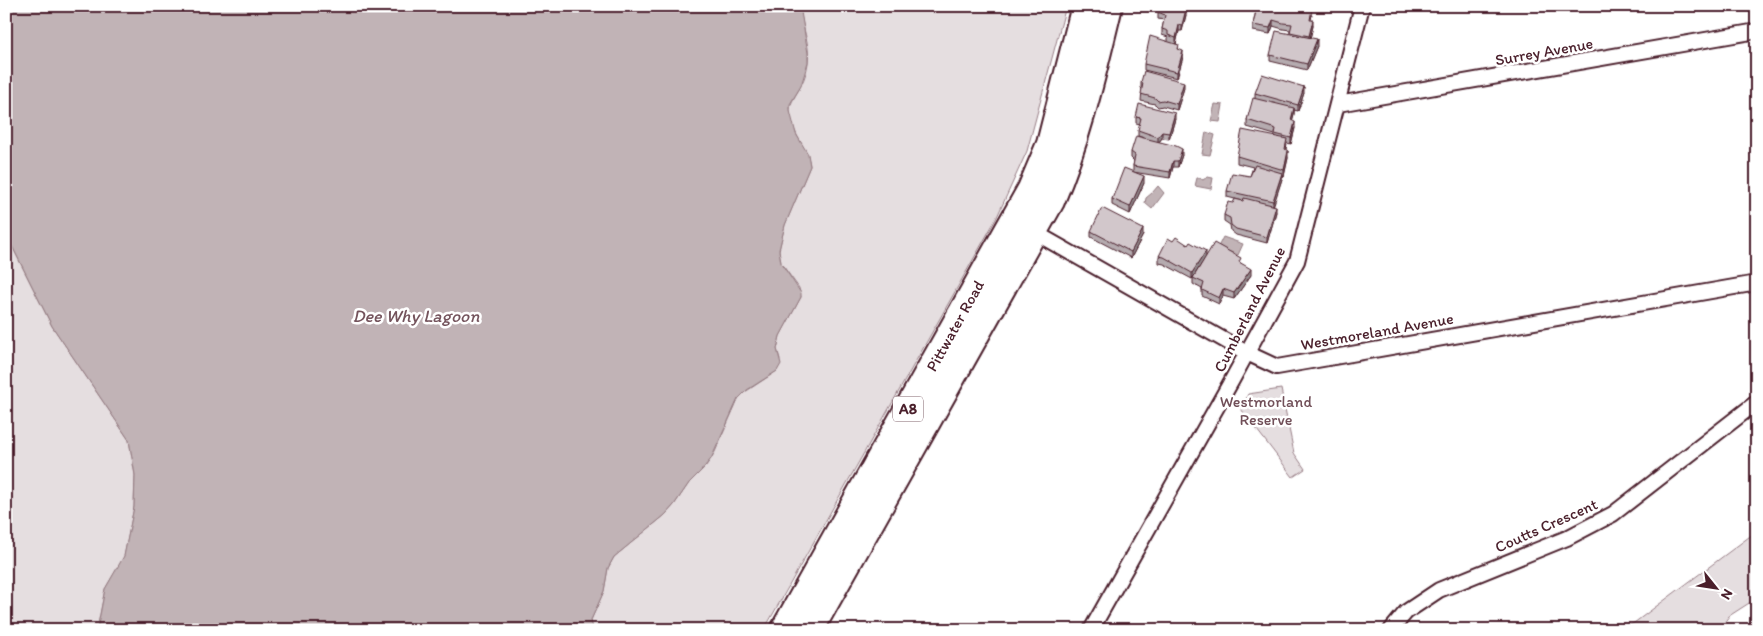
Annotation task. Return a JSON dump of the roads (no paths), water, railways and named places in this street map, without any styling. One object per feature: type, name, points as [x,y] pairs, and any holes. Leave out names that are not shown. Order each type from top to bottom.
[{"type":"highway","name":"Pittwater Road","points":[[784,630],[1031,189],[1050,144],[1085,6]]},
{"type":"highway","name":"Pittwater Road","points":[[810,630],[1051,201],[1066,167],[1090,84],[1109,6]]},
{"type":"street","name":"Cumberland Avenue","points":[[1091,630],[1297,262],[1362,6]]},
{"type":"street","name":"Surrey Avenue","points":[[1338,104],[1757,31]]},
{"type":"street","name":"Westmoreland Avenue","points":[[1034,232],[1247,352],[1277,366],[1757,283]]},
{"type":"street","name":"Coutts Crescent","points":[[1391,630],[1406,612],[1439,590],[1567,538],[1612,514],[1757,402]]},
{"type":"water","name":"Dee Why Lagoon","points":[[6,6],[800,6],[808,62],[801,86],[790,104],[790,111],[796,134],[808,154],[810,166],[785,225],[779,250],[781,263],[801,293],[801,297],[780,336],[777,349],[781,364],[777,371],[747,390],[738,399],[711,459],[689,483],[674,505],[665,515],[614,557],[608,568],[604,591],[591,620],[593,630],[97,630],[105,589],[124,556],[134,507],[135,475],[129,440],[52,326],[6,234]]},
{"type":"water","points":[[1215,104],[1223,105],[1220,122],[1211,121]]},
{"type":"water","points":[[1206,132],[1215,135],[1210,155],[1202,154]]},
{"type":"water","points":[[1207,177],[1213,178],[1211,189],[1195,186],[1197,178],[1203,180]]},
{"type":"water","points":[[1158,186],[1164,193],[1152,209],[1145,203],[1146,198]]},
{"type":"water","points":[[1223,237],[1243,244],[1238,255],[1218,247]]},
{"type":"park label","name":"Westmorland Reserve","points":[[1266,410]]}]
